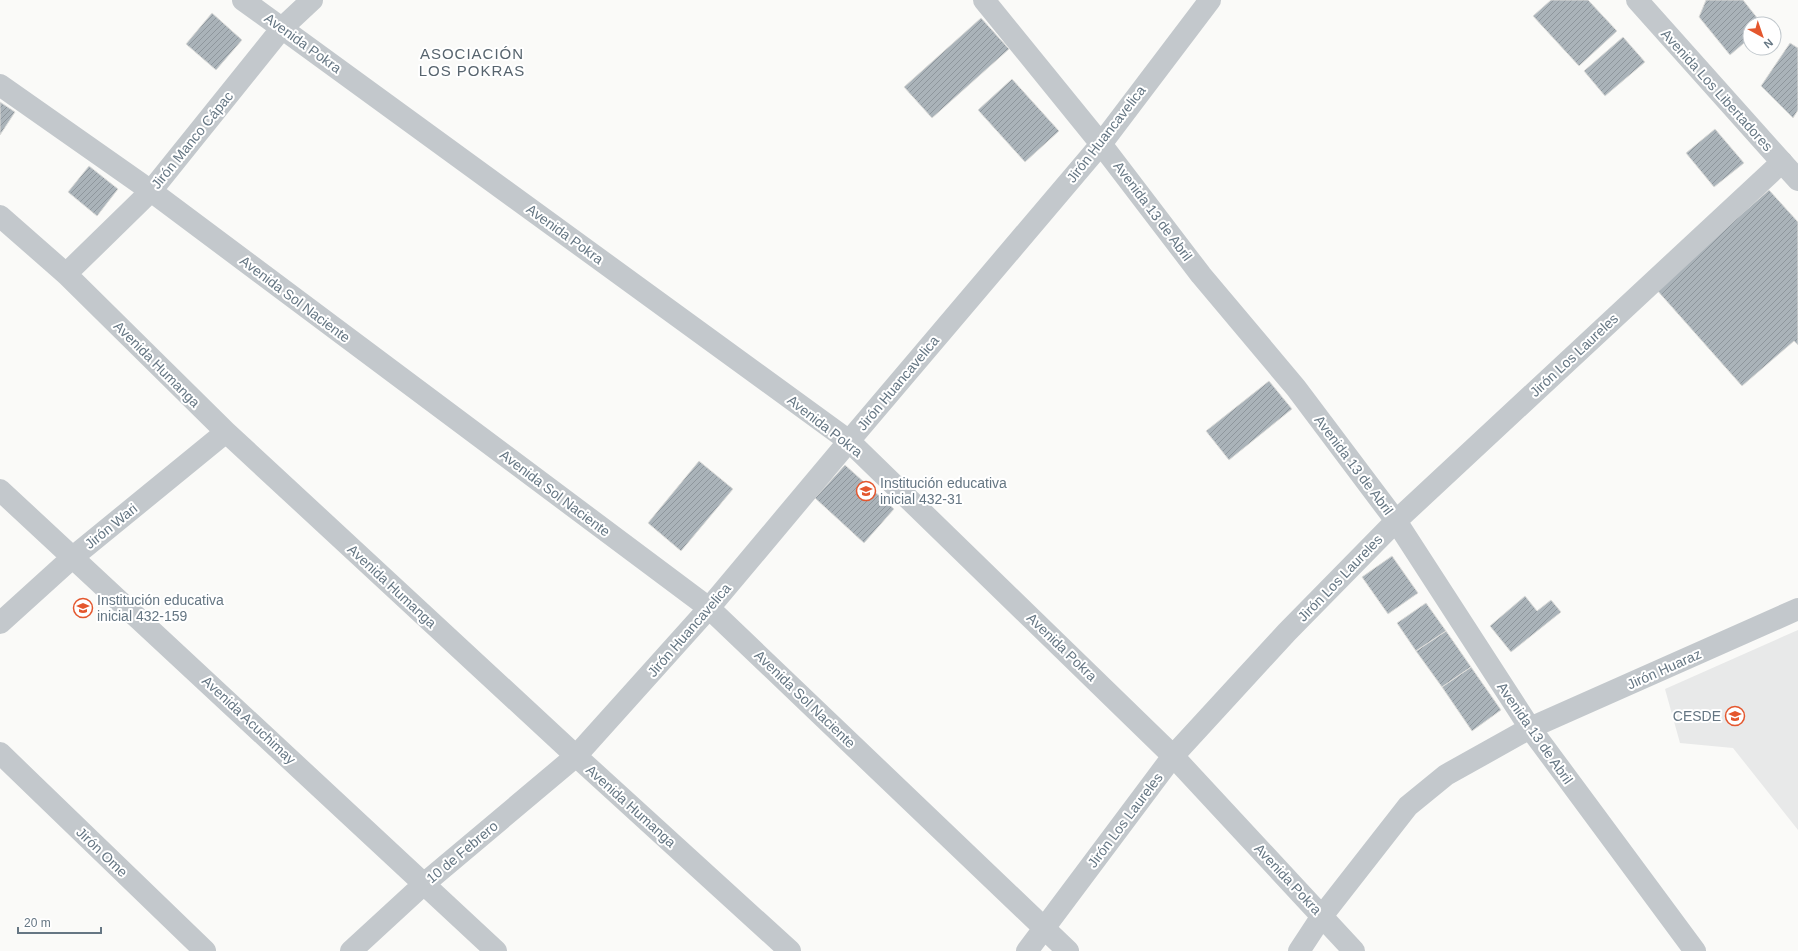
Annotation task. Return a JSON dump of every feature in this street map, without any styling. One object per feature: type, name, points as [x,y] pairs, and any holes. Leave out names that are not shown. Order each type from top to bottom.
[{"type":"street","name":"Avenida Pokra","points":[[243,0],[849,441],[1173,756],[1354,951]]},
{"type":"street","name":"Jirón Manco Cápac","points":[[66,274],[151,191],[282,28],[312,0]]},
{"type":"street","name":"Avenida 13 de Abril","points":[[984,0],[1101,144],[1201,275],[1296,388],[1396,521],[1530,728],[1694,951]]},
{"type":"street","name":"Jirón Huancavelica","points":[[576,756],[710,608],[849,441],[1101,144],[1210,0]]},
{"type":"street","name":"Avenida Los Libertadores","points":[[1637,0],[1798,180]]},
{"type":"street","name":"Avenida Sol Naciente","points":[[0,85],[151,191],[710,608],[1045,927],[1068,951]]},
{"type":"street","name":"Jirón Los Laureles","points":[[1027,951],[1173,756],[1287,632],[1396,521],[1782,162]]},
{"type":"street","name":"Avenida Humanga","points":[[0,216],[66,274],[226,432],[576,756],[790,951]]},
{"type":"street","name":"Jirón Wari","points":[[0,623],[72,557],[226,432]]},
{"type":"street","name":"Avenida Acuchimay","points":[[0,490],[425,883],[496,951]]},
{"type":"street","name":"Jirón Huaraz","points":[[1299,951],[1322,916],[1408,806],[1446,775],[1530,728],[1798,609]]},
{"type":"street","name":"Jirón Ome","points":[[0,753],[205,951]]},
{"type":"street","name":"10 de Febrero","points":[[351,951],[425,883],[576,756]]},
{"type":"shaded area","name":"CESDE","points":[[1798,630],[1798,830],[1733,748],[1680,743],[1665,689]]},
{"type":"building","points":[[1551,0],[1588,0],[1617,31],[1579,66],[1533,16]]},
{"type":"building","points":[[1706,0],[1743,0],[1756,16],[1742,16],[1742,45],[1730,55],[1699,17]]},
{"type":"building","points":[[212,13],[242,40],[216,70],[186,44]]},
{"type":"building","points":[[981,18],[1009,49],[932,118],[904,87]]},
{"type":"building","points":[[1623,37],[1645,62],[1605,96],[1584,71]]},
{"type":"building","points":[[1790,43],[1798,48],[1798,110],[1793,118],[1761,86]]},
{"type":"building","points":[[1012,79],[1059,131],[1025,162],[978,110]]},
{"type":"building","points":[[0,102],[15,112],[0,135]]},
{"type":"building","points":[[1715,129],[1744,163],[1714,187],[1686,153]]},
{"type":"building","points":[[89,166],[118,189],[97,216],[68,192]]},
{"type":"building","points":[[1769,190],[1798,222],[1798,345],[1794,341],[1742,386],[1656,289]]},
{"type":"building","points":[[1269,381],[1292,409],[1229,460],[1206,431]]},
{"type":"building","points":[[699,461],[733,489],[681,551],[648,523]]},
{"type":"building","points":[[845,465],[894,509],[864,543],[815,498]]},
{"type":"building","points":[[1392,556],[1418,593],[1388,614],[1362,577]]},
{"type":"building","points":[[1525,596],[1537,611],[1551,600],[1561,612],[1511,652],[1490,626]]},
{"type":"building","points":[[1426,603],[1446,631],[1416,651],[1397,623]]},
{"type":"building","points":[[1446,631],[1471,667],[1442,687],[1416,651]]},
{"type":"building","points":[[1471,667],[1501,710],[1472,731],[1442,687]]},
{"type":"place","name":"Institución educativa inicial 432-31","points":[[866,491]]},
{"type":"place","name":"Institución educativa inicial 432-159","points":[[83,608]]},
{"type":"place","name":"CESDE","points":[[1735,716]]},
{"type":"district","name":"ASOCIACIÓN LOS POKRAS","points":[[472,62]]}]
